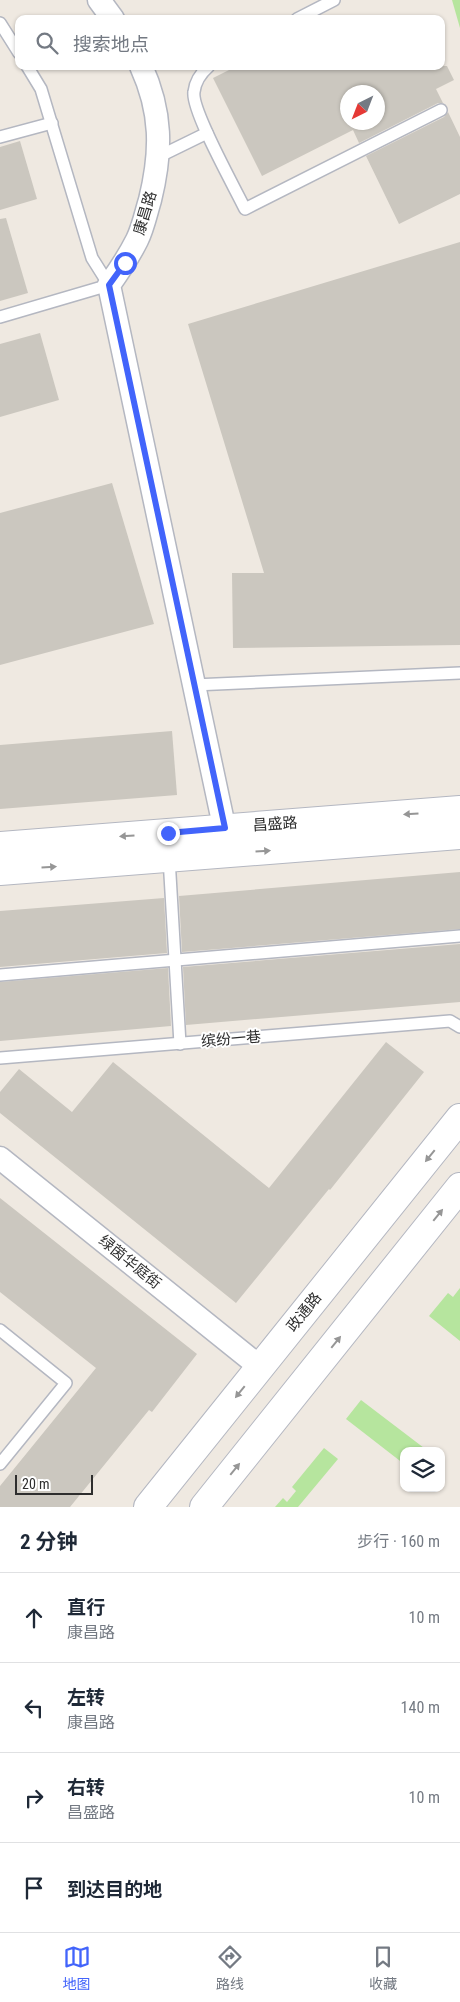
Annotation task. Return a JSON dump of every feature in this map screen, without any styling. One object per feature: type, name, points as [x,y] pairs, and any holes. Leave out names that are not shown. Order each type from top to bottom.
[{"type":"street","points":[[100,0],[110,15]]},
{"type":"street","name":"康昌路","points":[[109,285],[138,238],[154,182],[158,156],[159,129],[154,101],[142,70]]},
{"type":"street","points":[[109,285],[227,841]]},
{"type":"street","name":"昌盛路","points":[[227,841],[460,810]]},
{"type":"street","name":"昌盛路","points":[[0,846],[168,845],[227,841],[460,836]]},
{"type":"street","name":"昌盛路","points":[[0,871],[168,845]]},
{"type":"street","name":"政通路","points":[[148,1507],[460,1118]]},
{"type":"street","name":"绿茵华庭街","points":[[0,1158],[260,1367]]},
{"type":"street","points":[[204,1507],[460,1187]]},
{"type":"lane","points":[[305,15],[334,0]]},
{"type":"lane","points":[[0,23],[15,47]]},
{"type":"lane","points":[[0,317],[109,285],[92,258],[42,88],[30,70]]},
{"type":"lane","points":[[204,70],[200,74],[193,93],[197,112],[245,208],[441,110]]},
{"type":"lane","points":[[0,137],[52,123]]},
{"type":"lane","points":[[158,156],[207,133]]},
{"type":"lane","points":[[194,685],[460,673]]},
{"type":"lane","points":[[168,845],[180,1044]]},
{"type":"lane","points":[[0,975],[460,936]]},
{"type":"lane","name":"缤纷一巷","points":[[0,1058],[450,1021],[460,1028]]},
{"type":"lane","points":[[0,1330],[66,1382],[0,1464]]},
{"type":"green space","points":[[452,0],[460,0],[460,28]]},
{"type":"green space","points":[[460,1288],[460,1341],[429,1316],[448,1293],[453,1297]]},
{"type":"green space","points":[[361,1400],[423,1447],[400,1447],[400,1461],[346,1419]]},
{"type":"green space","points":[[324,1448],[338,1459],[298,1507],[275,1507],[283,1498],[287,1502],[296,1491],[292,1487]]},
{"type":"building","points":[[445,66],[447,66],[454,80],[436,89],[443,103],[438,103],[385,130],[385,85],[340,85],[340,130],[353,130],[262,176],[213,78],[229,70],[445,70]]},
{"type":"building","points":[[448,112],[460,137],[460,194],[399,224],[366,156],[444,117]]},
{"type":"building","points":[[353,130],[385,130],[359,143]]},
{"type":"building","points":[[20,141],[37,199],[0,210],[0,147]]},
{"type":"building","points":[[6,218],[28,293],[0,301],[0,219]]},
{"type":"building","points":[[460,242],[460,645],[233,648],[232,573],[264,573],[188,324]]},
{"type":"building","points":[[40,333],[59,400],[0,417],[0,344]]},
{"type":"building","points":[[112,483],[154,624],[0,665],[0,513]]},
{"type":"building","points":[[172,731],[177,795],[0,809],[0,745]]},
{"type":"building","points":[[460,872],[460,929],[182,952],[179,896]]},
{"type":"building","points":[[164,898],[167,953],[0,967],[0,911]]},
{"type":"building","points":[[460,944],[460,1002],[186,1025],[183,967]]},
{"type":"building","points":[[168,968],[171,1026],[0,1041],[0,982]]},
{"type":"building","points":[[386,1042],[424,1072],[330,1190],[236,1303],[0,1113],[0,1092],[19,1069],[72,1112],[113,1062],[269,1188]]},
{"type":"building","points":[[0,1198],[197,1354],[152,1412],[149,1410],[70,1507],[0,1507],[0,1486],[96,1368],[0,1292]]},
{"type":"route","points":[[125,263],[109,285],[225,828],[168,833]]}]
